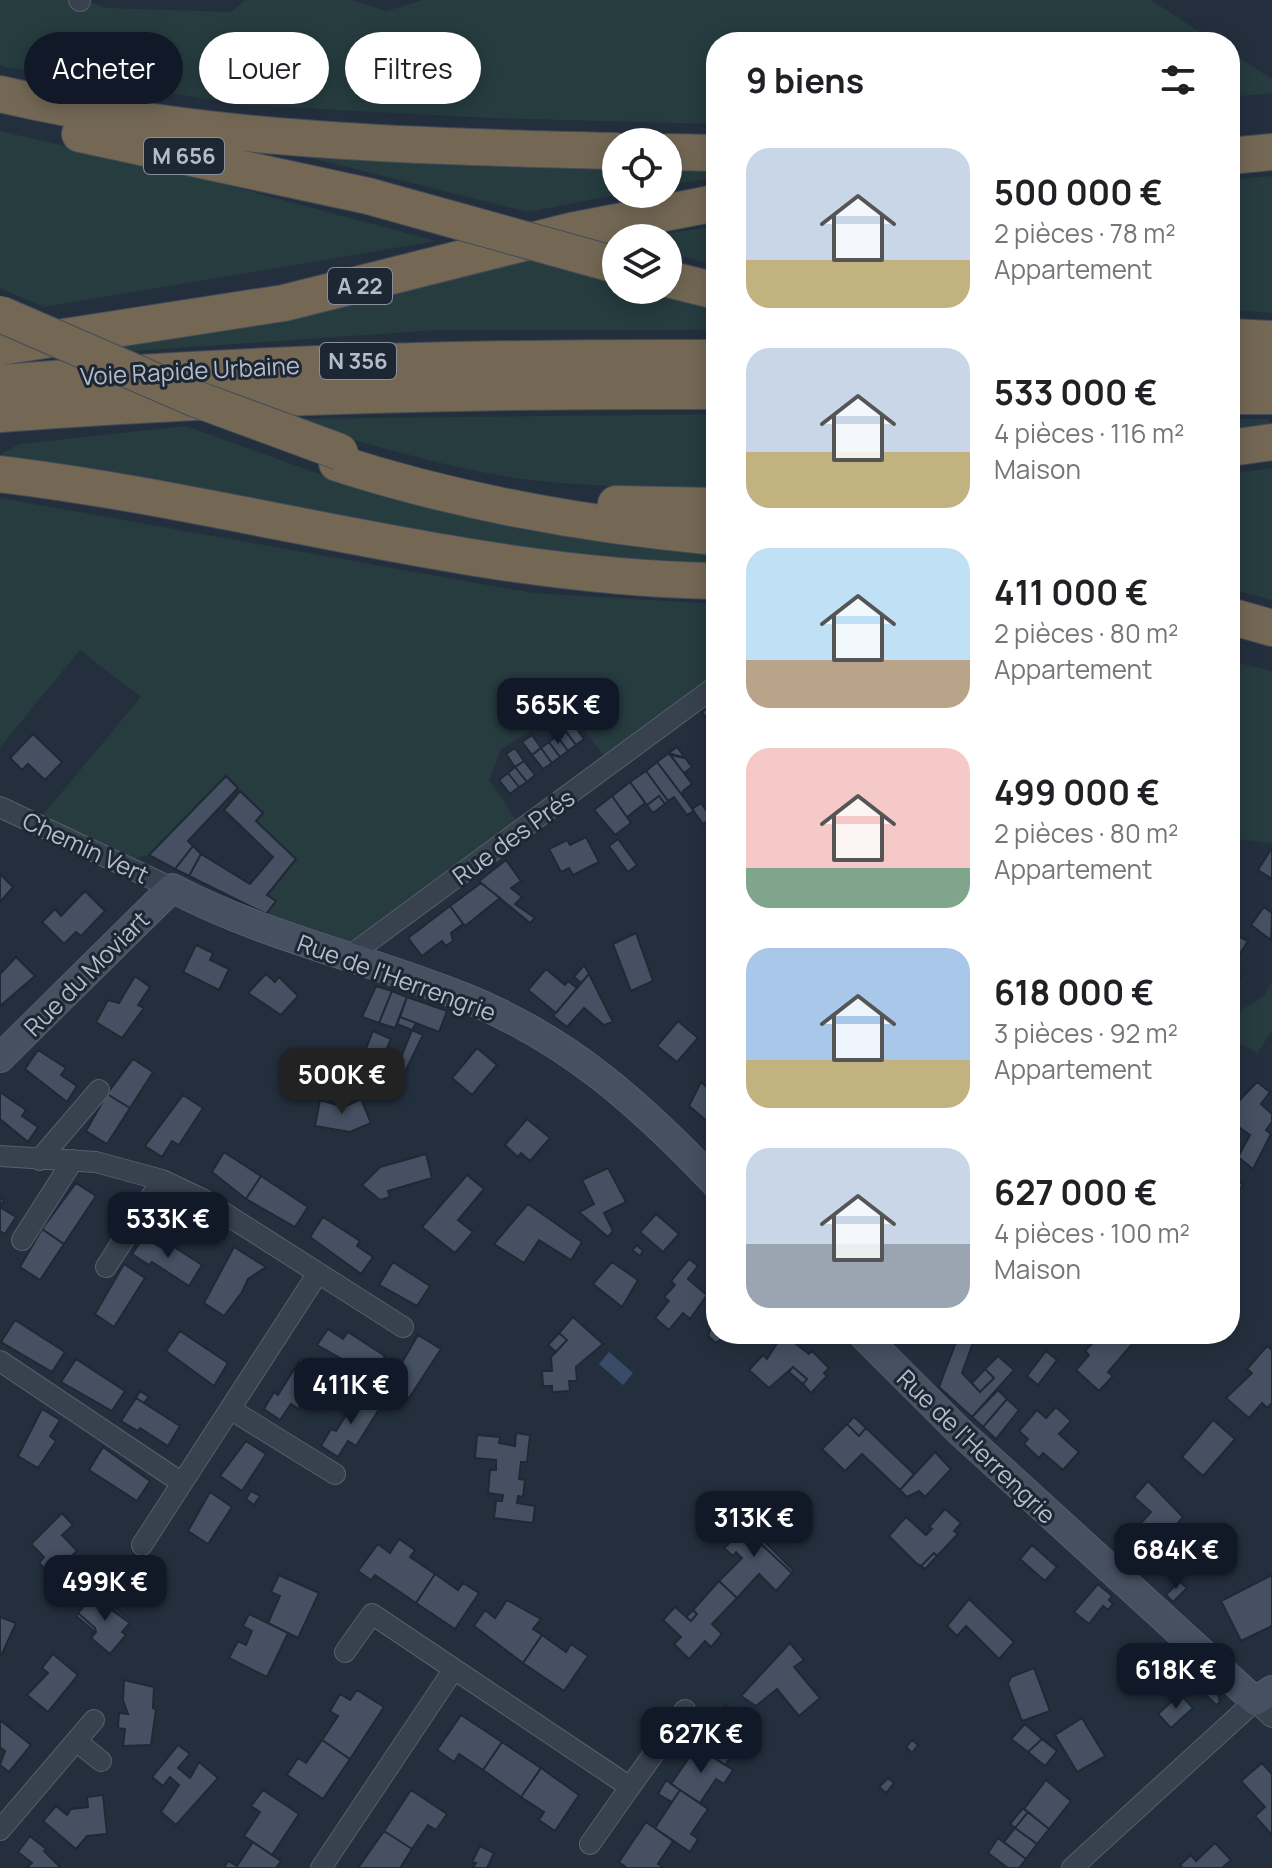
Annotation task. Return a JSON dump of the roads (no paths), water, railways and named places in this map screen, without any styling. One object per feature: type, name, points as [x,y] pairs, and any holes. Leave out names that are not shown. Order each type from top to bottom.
[{"type":"highway","points":[[0,94],[138,120],[281,137],[407,145],[602,151]]},
{"type":"highway","name":"M 656","points":[[0,116],[368,196],[602,261]]},
{"type":"highway","points":[[1240,136],[1272,134]]},
{"type":"highway","points":[[682,152],[706,153]]},
{"type":"highway","points":[[1240,155],[1272,152]]},
{"type":"highway","name":"A 22","points":[[0,347],[199,319],[310,298],[571,231],[706,205]]},
{"type":"highway","points":[[682,282],[706,288]]},
{"type":"highway","points":[[0,314],[196,399],[432,493],[502,508],[706,536]]},
{"type":"highway","points":[[0,327],[185,407],[339,458],[451,482],[539,496],[625,505],[706,506]]},
{"type":"highway","points":[[1240,337],[1272,339]]},
{"type":"highway","name":"Voie Rapide Urbaine","points":[[0,383],[396,360],[706,358]]},
{"type":"highway","points":[[1240,364],[1272,364]]},
{"type":"highway","name":"Voie Rapide Urbaine","points":[[0,414],[129,403],[306,395],[706,391]]},
{"type":"highway","points":[[1240,396],[1272,396]]},
{"type":"highway","points":[[1240,447],[1272,442]]},
{"type":"highway","points":[[0,474],[195,505],[510,564],[576,573],[706,580]]},
{"type":"highway","points":[[1240,619],[1272,628]]},
{"type":"highway","points":[[1240,637],[1272,646]]},
{"type":"street","name":"Rue des Prés","points":[[348,957],[706,693]]},
{"type":"street","name":"Chemin Vert","points":[[0,807],[172,888]]},
{"type":"street","name":"Rue de l'Herrengrie","points":[[172,888],[235,919],[464,997],[564,1049],[633,1100],[706,1174]]},
{"type":"street","name":"Rue du Moviart","points":[[0,1058],[172,888]]},
{"type":"street","points":[[39,1160],[99,1090]]},
{"type":"street","points":[[0,1156],[115,1165],[162,1180],[202,1199],[403,1327]]},
{"type":"street","points":[[22,1240],[73,1160]]},
{"type":"street","points":[[106,1267],[162,1180]]},
{"type":"street","points":[[142,1545],[318,1273]]},
{"type":"street","name":"Rue de l'Herrengrie","points":[[872,1344],[959,1431],[1266,1703]]},
{"type":"street","points":[[0,1361],[182,1483]]},
{"type":"street","points":[[230,1409],[335,1474]]},
{"type":"street","points":[[345,1652],[372,1614],[630,1787]]},
{"type":"street","points":[[321,1868],[454,1669]]},
{"type":"street","points":[[1072,1868],[1266,1703]]},
{"type":"street","points":[[590,1844],[685,1710]]},
{"type":"street","points":[[0,1830],[94,1720]]},
{"type":"street","points":[[76,1741],[101,1761]]},
{"type":"water","points":[[609,1352],[633,1373],[623,1385],[599,1364]]}]
